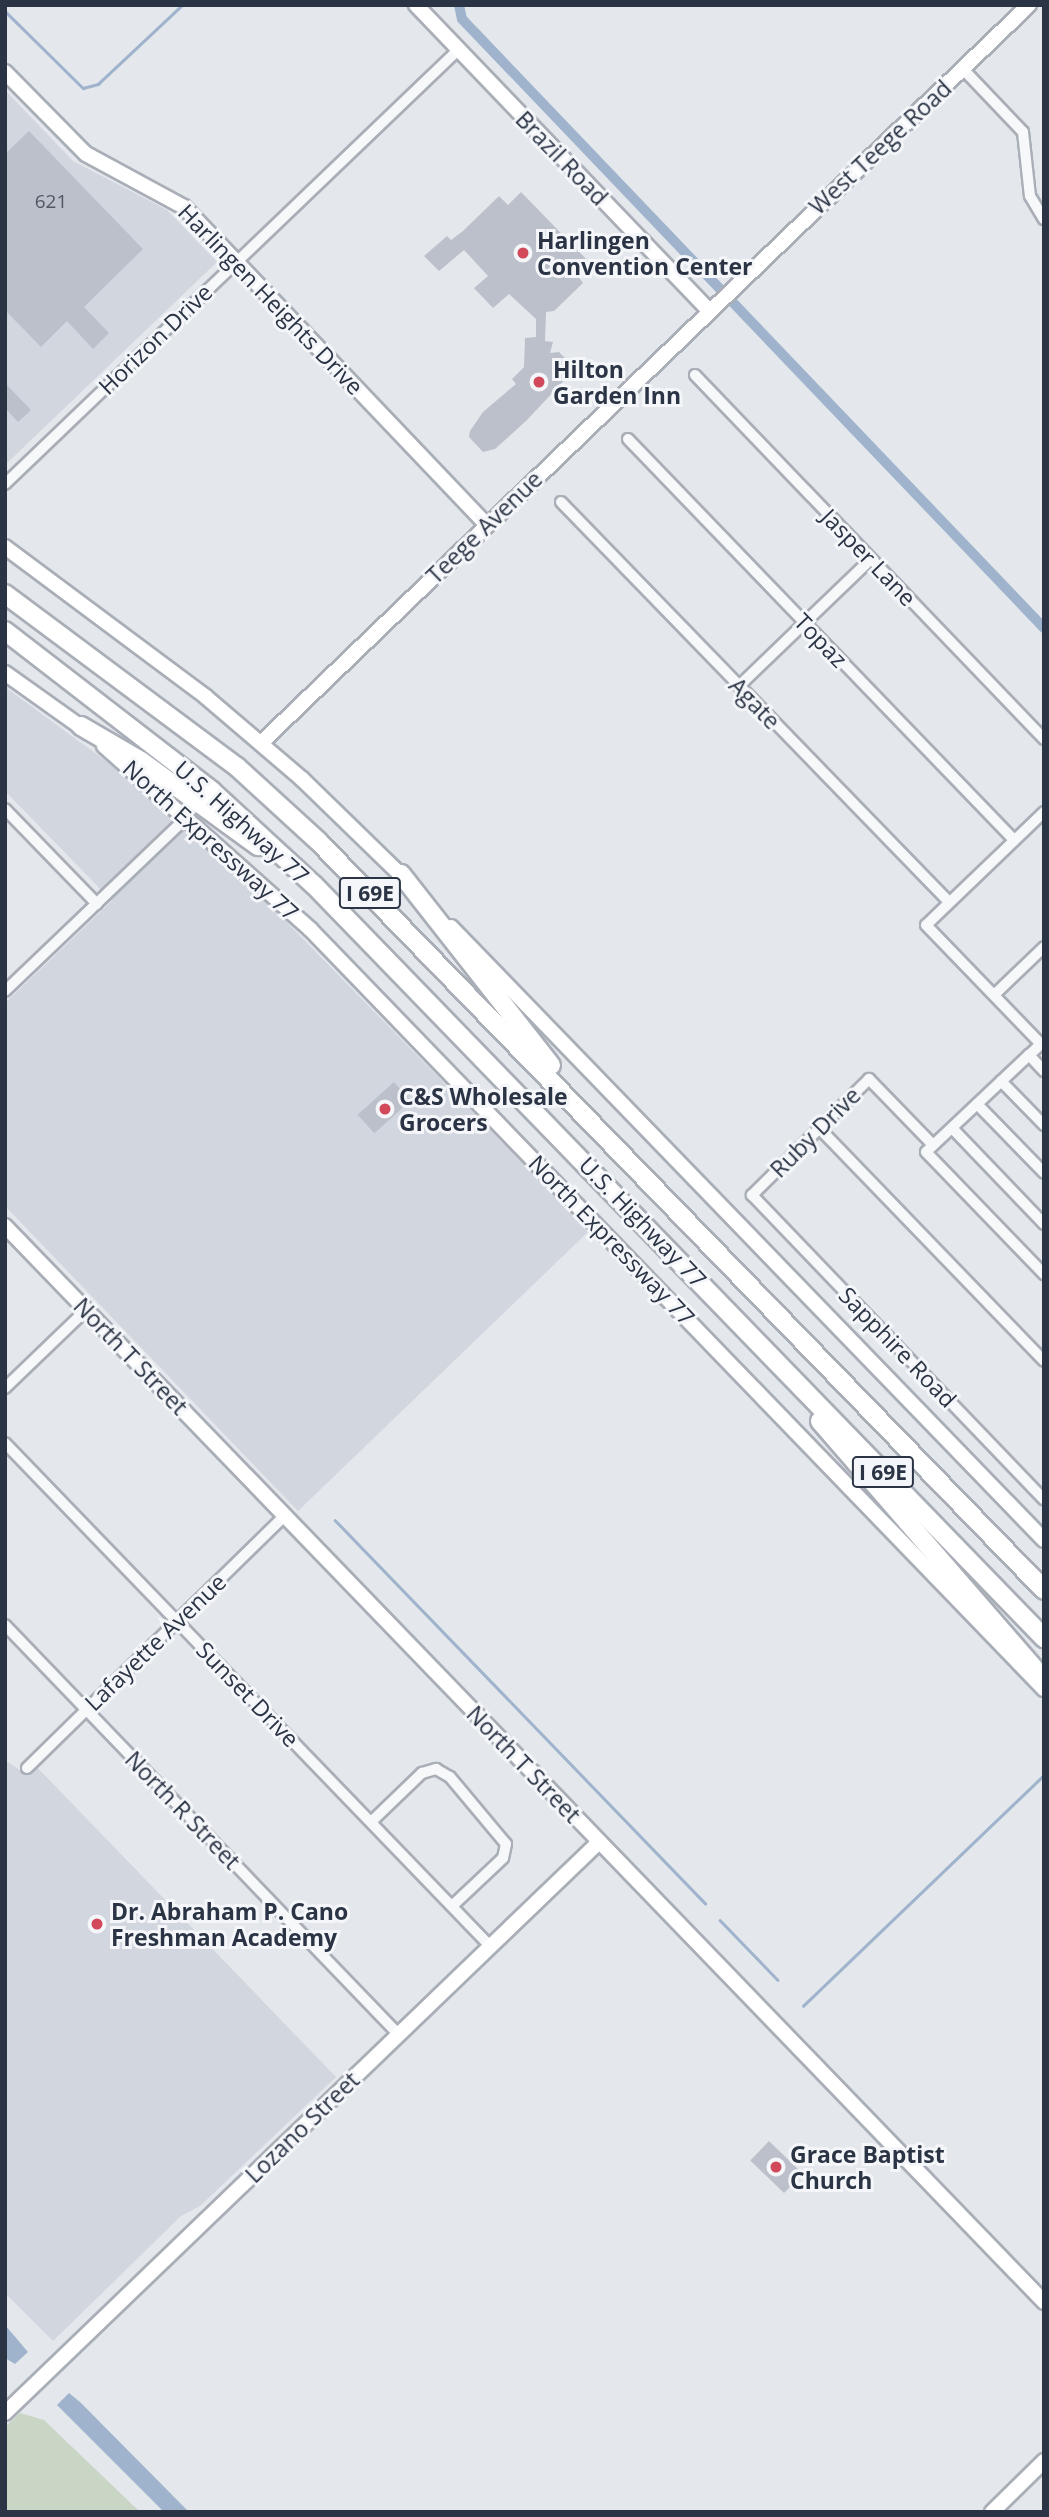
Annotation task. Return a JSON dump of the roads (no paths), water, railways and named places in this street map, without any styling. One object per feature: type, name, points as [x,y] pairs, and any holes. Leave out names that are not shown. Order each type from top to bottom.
[{"type":"highway","points":[[5,584],[37,614]]},
{"type":"highway","name":"U.S. Highway 77","points":[[5,594],[37,614],[237,767],[318,841],[1044,1590]]},
{"type":"highway","name":"U.S. Highway 77","points":[[5,631],[212,791],[314,886],[1044,1638]]},
{"type":"highway","points":[[81,726],[141,761],[314,886]]},
{"type":"highway","points":[[401,874],[555,1069],[673,1205]]},
{"type":"highway","points":[[723,1305],[1044,1680]]},
{"type":"highway","points":[[905,1446],[1044,1575]]},
{"type":"street","name":"Brazil Road","points":[[416,5],[711,307]]},
{"type":"street","name":"West Teege Road","points":[[711,307],[1029,5]]},
{"type":"street","name":"Horizon Drive","points":[[5,484],[458,50]]},
{"type":"street","points":[[963,69],[1023,132],[1030,196],[1044,219]]},
{"type":"street","name":"Harlingen Heights Drive","points":[[5,72],[86,154],[172,196],[487,525]]},
{"type":"street","name":"Teege Avenue","points":[[261,743],[711,307]]},
{"type":"street","name":"Jasper Lane","points":[[695,375],[1044,739]]},
{"type":"street","name":"Topaz","points":[[628,439],[1014,840]]},
{"type":"street","name":"Agate","points":[[561,502],[949,902]]},
{"type":"street","points":[[5,547],[82,601],[261,743],[401,874],[1044,1540]]},
{"type":"street","points":[[739,687],[871,559]]},
{"type":"street","name":"North Expressway 77","points":[[5,673],[81,726],[187,817],[321,939],[1044,1689]]},
{"type":"street","points":[[5,809],[96,904]]},
{"type":"street","points":[[1044,812],[926,925],[1041,1044],[926,1153],[1044,1274]]},
{"type":"street","points":[[6,990],[187,817]]},
{"type":"street","points":[[994,995],[1044,947]]},
{"type":"street","points":[[1029,1055],[1044,1071]]},
{"type":"street","name":"Ruby Drive","points":[[752,1195],[869,1079],[933,1145]]},
{"type":"street","points":[[1002,1081],[1044,1125]]},
{"type":"street","points":[[977,1104],[1044,1173]]},
{"type":"street","points":[[952,1128],[1044,1224]]},
{"type":"street","points":[[820,1129],[1044,1362]]},
{"type":"street","name":"Sapphire Road","points":[[752,1195],[1044,1499]]},
{"type":"street","name":"North T Street","points":[[5,1226],[11,1237],[86,1310],[1044,2302]]},
{"type":"street","points":[[5,1388],[86,1310]]},
{"type":"street","name":"Sunset Drive","points":[[5,1443],[490,1946]]},
{"type":"street","name":"Lafayette Avenue","points":[[27,1768],[284,1516]]},
{"type":"street","name":"North R Street","points":[[5,1625],[398,2034]]},
{"type":"street","points":[[371,1822],[422,1773],[436,1769],[450,1777],[506,1844],[503,1858],[452,1906]]},
{"type":"street","name":"Lozano Street","points":[[5,2413],[599,1842]]},
{"type":"street","points":[[992,2512],[1044,2461]]},
{"type":"water","points":[[5,2325],[28,2352],[15,2364],[5,2358]]},
{"type":"water","points":[[69,2393],[189,2512],[164,2512],[57,2405]]},
{"type":"waterway","points":[[5,11],[83,88],[98,84],[182,5]]},
{"type":"waterway","points":[[459,5],[462,19],[1044,628]]},
{"type":"waterway","points":[[335,1520],[705,1903]]},
{"type":"waterway","points":[[803,2006],[1044,1775]]},
{"type":"waterway","points":[[720,1920],[778,1980]]},
{"type":"place","name":"Harlingen Convention Center","points":[[523,253]]},
{"type":"place","name":"Hilton Garden Inn","points":[[539,382]]},
{"type":"place","name":"C&S Wholesale Grocers","points":[[385,1109]]},
{"type":"place","name":"Dr. Abraham P. Cano Freshman Academy","points":[[97,1924]]},
{"type":"place","name":"Grace Baptist Church","points":[[776,2167]]}]
